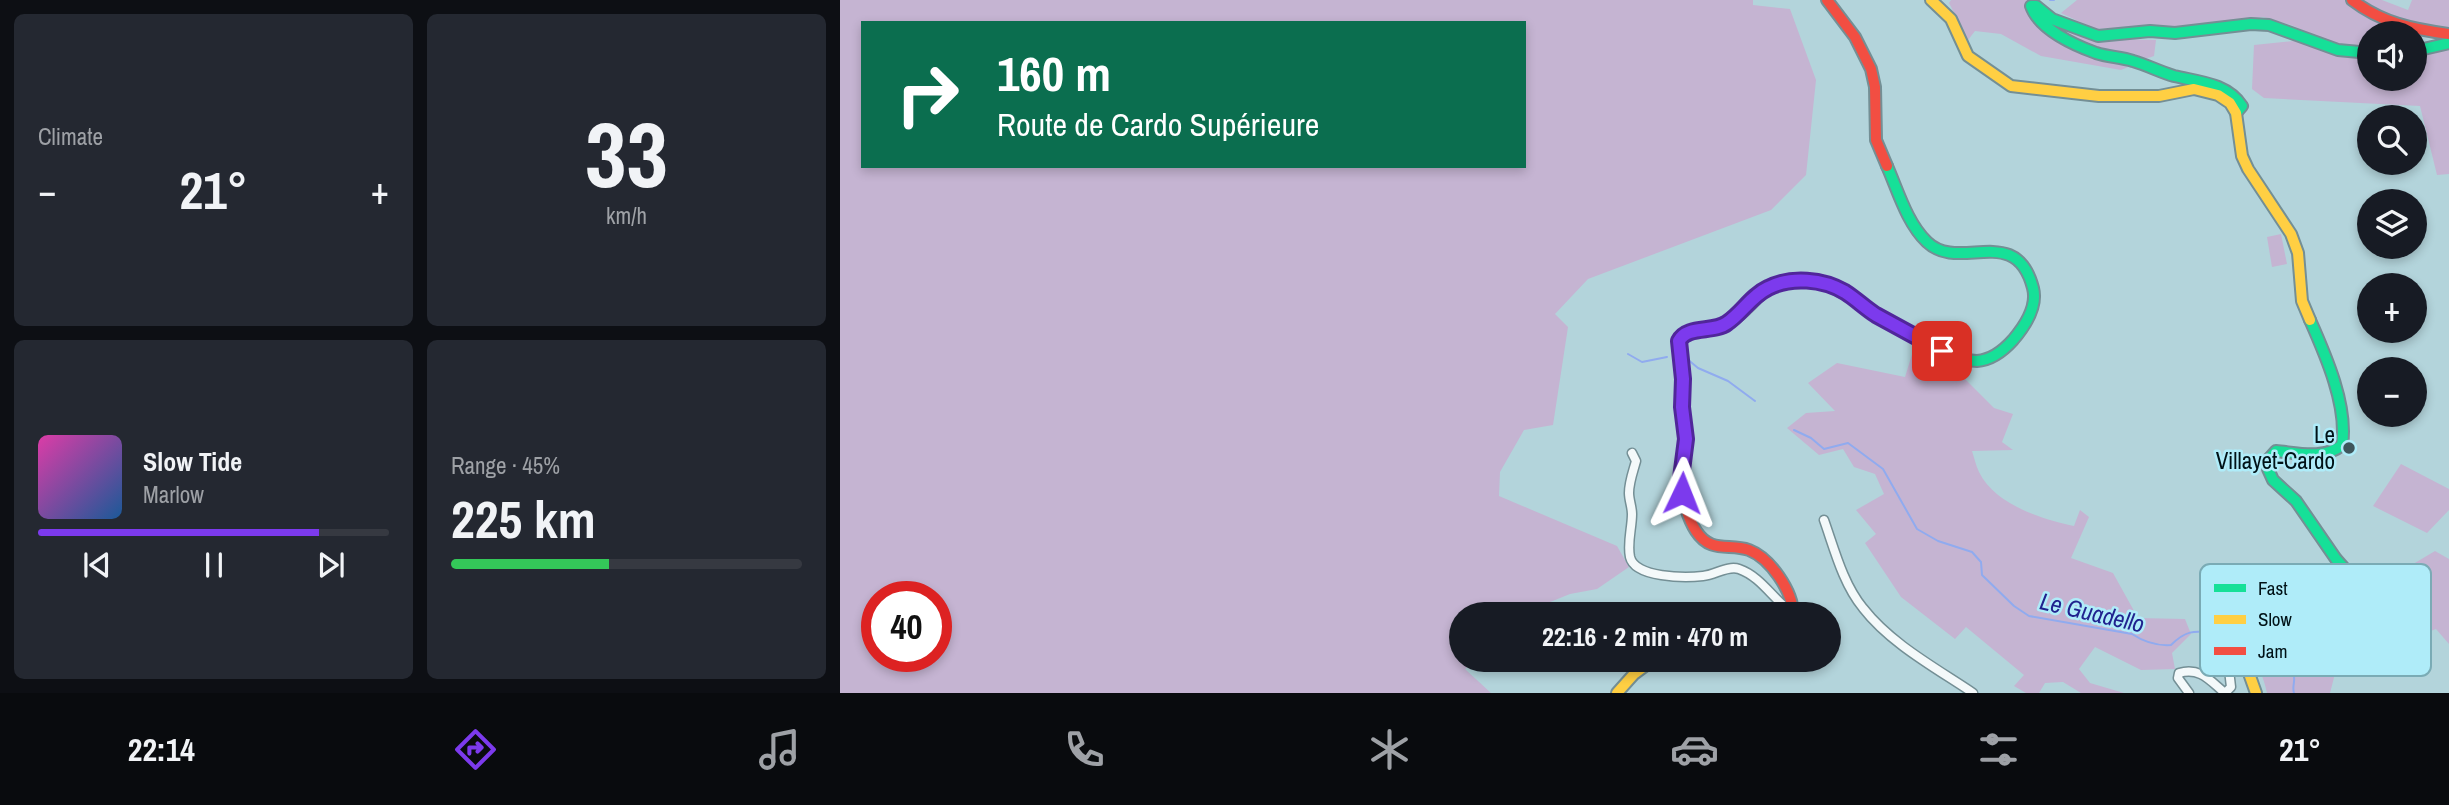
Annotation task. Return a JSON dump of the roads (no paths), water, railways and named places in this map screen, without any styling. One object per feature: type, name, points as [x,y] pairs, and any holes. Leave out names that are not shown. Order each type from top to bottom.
[{"type":"street","points":[[1791,602],[1781,580],[1760,555],[1746,550],[1715,547],[1695,530],[1682,493],[1681,478],[1686,439],[1682,407],[1683,379],[1678,352],[1681,336],[1688,332],[1721,327],[1766,288],[1783,282],[1806,281],[1828,285],[1845,292],[1873,313],[1922,341],[1976,362],[1998,355],[2007,347],[2031,312],[2034,299],[2032,286],[2022,265],[2013,256],[1994,250],[1942,251],[1928,243],[1915,228],[1876,140],[1874,79],[1868,63],[1845,23],[1827,0]]},
{"type":"street","points":[[1931,0],[1951,19],[1968,56],[2011,86],[2099,96],[2159,96],[2194,89],[2218,95],[2230,103],[2236,113],[2242,156],[2259,188],[2291,234],[2298,253],[2302,301],[2326,355],[2345,426],[2342,444],[2336,450],[2321,456],[2276,451],[2267,463],[2269,473],[2297,502],[2340,564]]},
{"type":"street","points":[[2352,0],[2368,14],[2386,23],[2407,29],[2449,34]]},
{"type":"street","points":[[2236,113],[2242,106],[2240,101],[2213,85],[2169,75],[2132,60],[2093,52],[2052,30],[2033,15],[2031,6],[2036,6],[2052,19],[2098,36],[2150,31],[2175,33],[2269,24],[2338,50],[2357,52]]},
{"type":"street","points":[[2427,48],[2449,43]]},
{"type":"street","points":[[1632,453],[1636,461],[1629,484],[1632,511],[1629,543],[1630,558],[1634,565],[1642,571],[1672,576],[1712,575],[1730,568],[1739,569],[1755,579],[1780,602]]},
{"type":"street","points":[[1824,520],[1846,577],[1861,606],[1877,624],[1903,645],[1973,693]]},
{"type":"street","points":[[2189,693],[2178,675],[2183,671],[2200,674]]},
{"type":"street","points":[[1617,693],[1637,672]]},
{"type":"street","points":[[2207,676],[2221,692],[2228,692],[2231,687],[2230,676]]},
{"type":"street","points":[[2250,676],[2256,693]]},
{"type":"waterway","name":"Le Guadello","points":[[1628,354],[1642,362],[1667,357]]},
{"type":"waterway","name":"Le Guadello","points":[[1686,358],[1698,368],[1728,381],[1755,401]]},
{"type":"waterway","name":"Le Guadello","points":[[1794,430],[1811,438],[1824,449],[1848,443],[1883,469],[1917,529],[1938,541],[1972,552],[1981,562],[1982,575],[2014,606],[2029,616],[2132,634],[2160,645],[2171,645],[2181,637],[2200,632]]},
{"type":"waterway","name":"Le Guadello","points":[[2294,676],[2294,693]]},
{"type":"place","name":"Le Villayet-Cardo","points":[[2349,448]]}]
